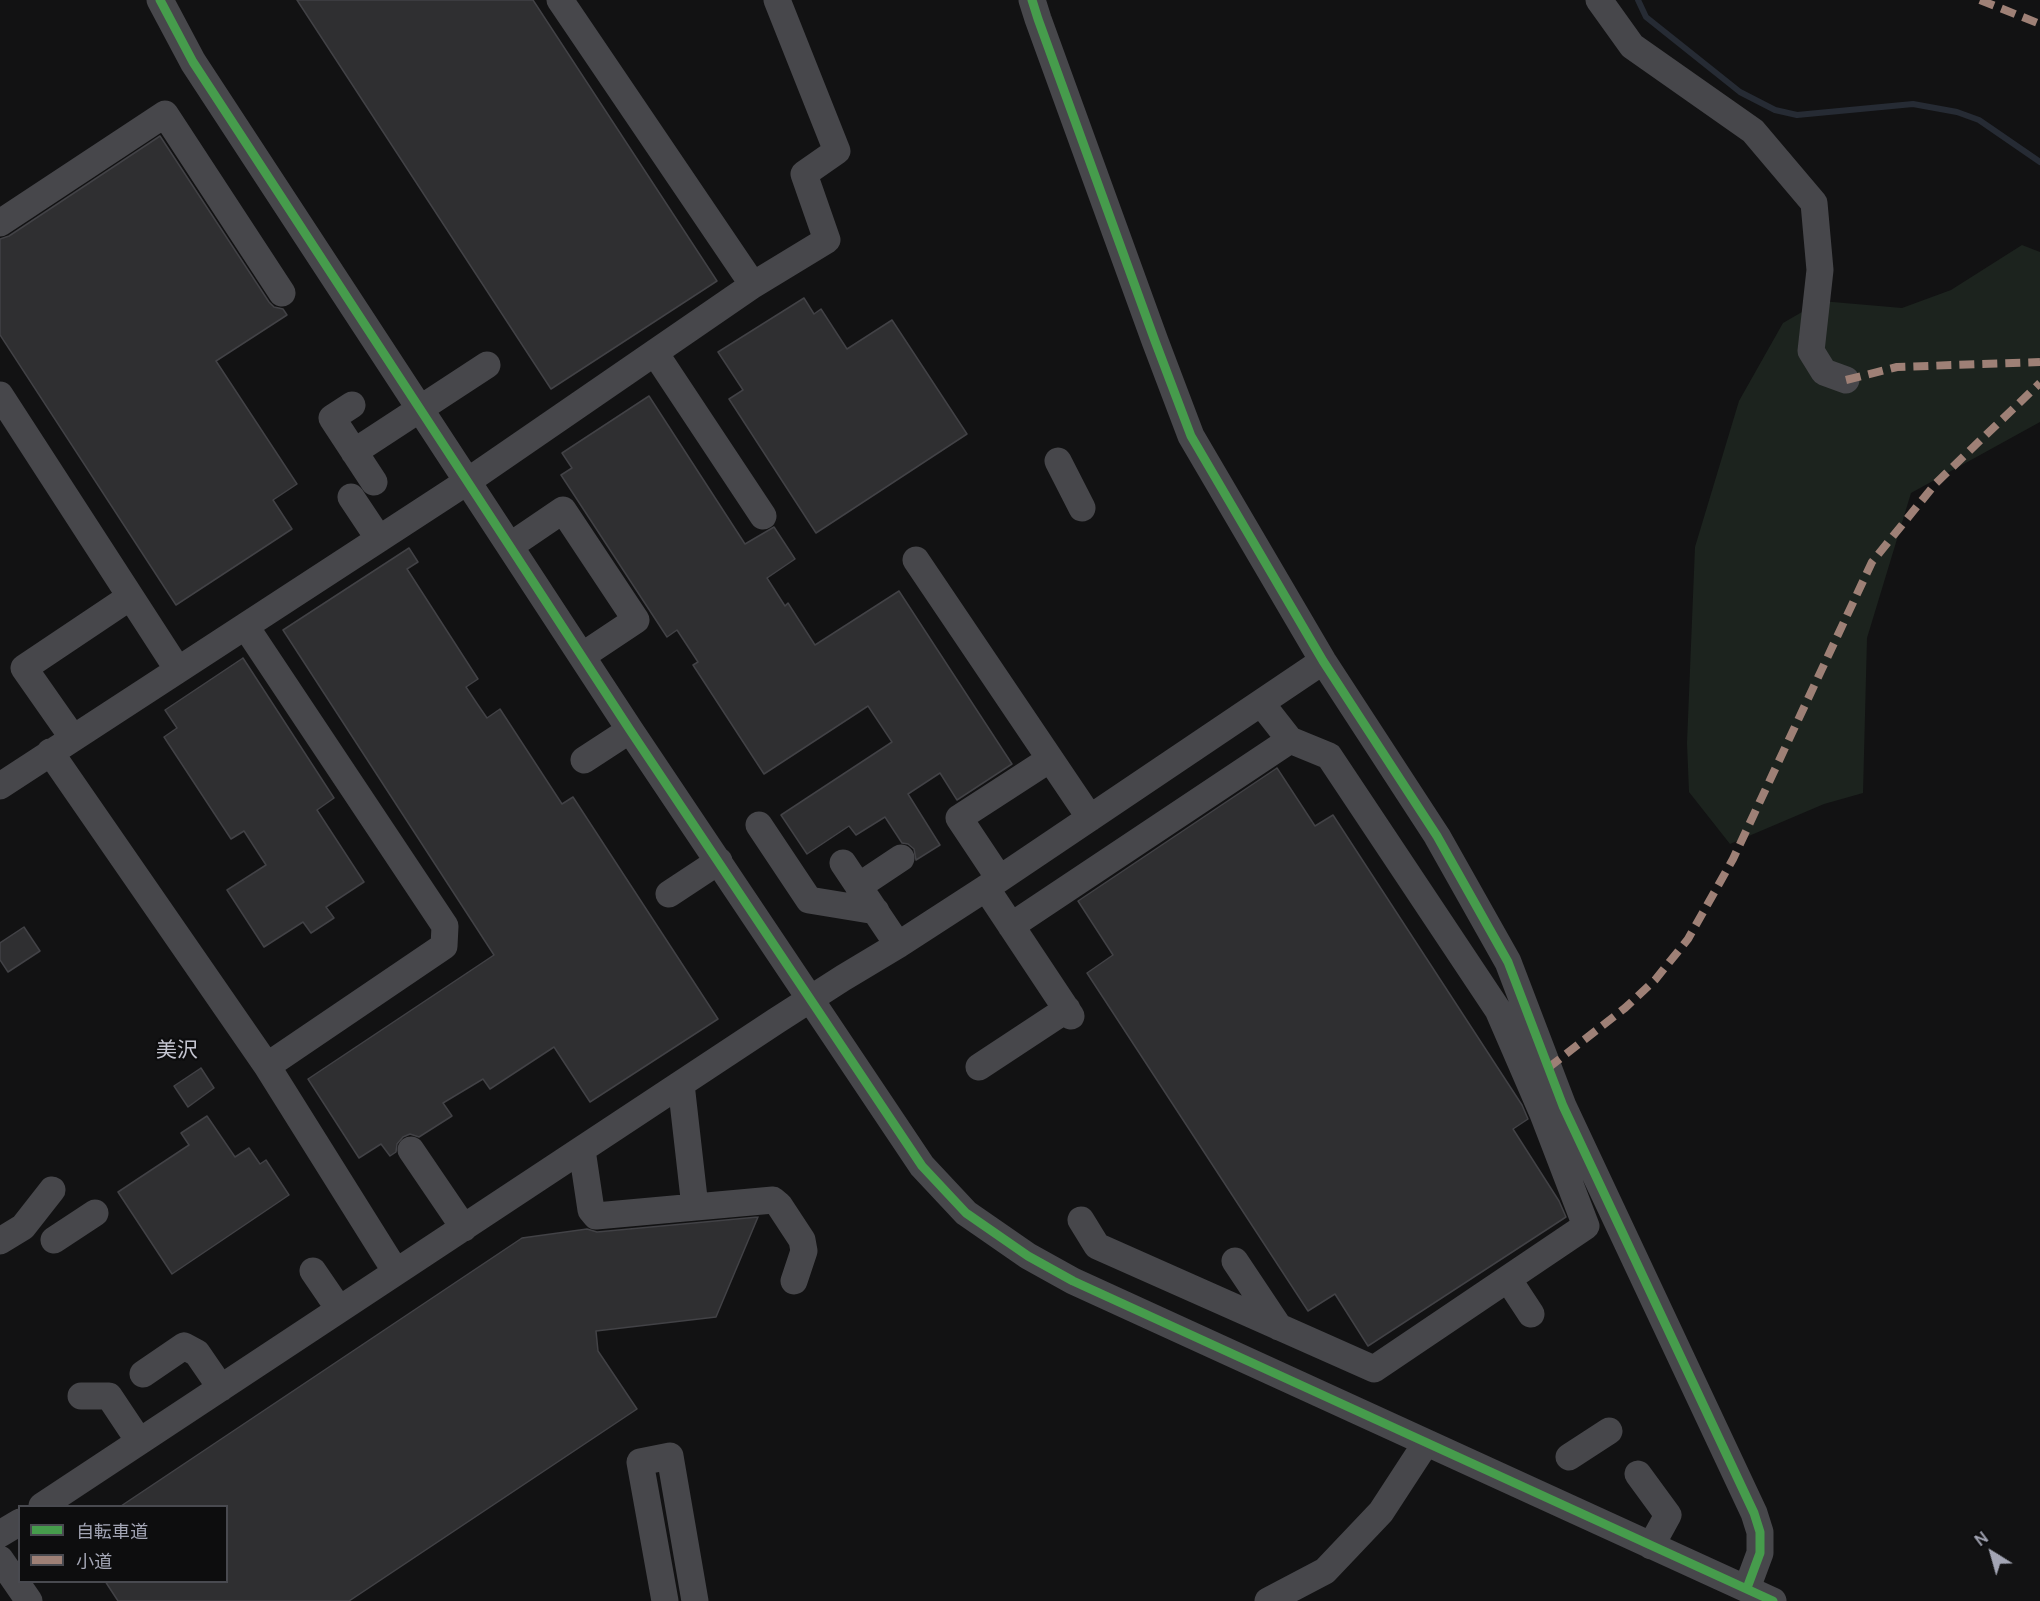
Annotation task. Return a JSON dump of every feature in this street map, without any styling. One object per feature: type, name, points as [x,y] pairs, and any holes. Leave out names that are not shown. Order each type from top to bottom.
[{"type":"street","points":[[160,0],[193,62],[630,730],[922,1166],[966,1213],[1028,1256],[1073,1281],[1773,1601]]},
{"type":"street","points":[[560,0],[753,285]]},
{"type":"street","points":[[0,786],[468,482],[753,285],[827,240],[804,174],[837,151],[777,0]]},
{"type":"street","points":[[1032,0],[1191,436],[1323,661],[1437,836],[1508,962],[1563,1106],[1754,1513],[1760,1532],[1760,1553],[1747,1588]]},
{"type":"street","points":[[1599,0],[1632,46],[1753,131],[1814,203],[1820,270],[1811,351],[1824,372],[1846,380]]},
{"type":"street","points":[[0,223],[165,114],[282,292]]},
{"type":"street","points":[[655,353],[763,516]]},
{"type":"street","points":[[354,452],[487,365]]},
{"type":"street","points":[[0,395],[178,670]]},
{"type":"street","points":[[352,405],[332,418],[354,452],[356,493],[380,539]]},
{"type":"street","points":[[1058,461],[1082,508]]},
{"type":"street","points":[[510,546],[563,510],[636,620],[582,656]]},
{"type":"street","points":[[916,560],[1090,818]]},
{"type":"street","points":[[73,738],[24,668],[130,597]]},
{"type":"street","points":[[246,627],[445,926],[444,946],[267,1066]]},
{"type":"street","points":[[43,1505],[810,999],[992,883],[1323,661]]},
{"type":"street","points":[[1081,1220],[1097,1246],[1374,1369],[1586,1226],[1543,1114],[1498,1010],[1329,756],[1290,740],[1261,703]]},
{"type":"street","points":[[584,760],[630,730]]},
{"type":"street","points":[[1011,926],[1290,740]]},
{"type":"street","points":[[50,752],[267,1066],[396,1272]]},
{"type":"street","points":[[979,1068],[1020,1045],[1069,1012],[1011,926],[959,818],[1050,759]]},
{"type":"street","points":[[759,825],[811,885],[809,900],[876,911]]},
{"type":"street","points":[[859,886],[900,858]]},
{"type":"street","points":[[669,894],[718,861]]},
{"type":"street","points":[[843,863],[898,945]]},
{"type":"street","points":[[681,1084],[695,1207]]},
{"type":"street","points":[[411,1150],[464,1228]]},
{"type":"street","points":[[582,1150],[591,1210],[596,1216],[773,1200],[779,1205],[802,1240],[804,1251],[794,1281]]},
{"type":"street","points":[[0,1241],[23,1227],[52,1190]]},
{"type":"street","points":[[54,1240],[95,1213]]},
{"type":"street","points":[[1235,1261],[1279,1327]]},
{"type":"street","points":[[313,1271],[339,1309]]},
{"type":"street","points":[[1508,1279],[1531,1314]]},
{"type":"street","points":[[143,1374],[184,1346],[197,1353],[221,1388]]},
{"type":"street","points":[[81,1396],[109,1396],[139,1441]]},
{"type":"street","points":[[1569,1457],[1609,1431]]},
{"type":"street","points":[[1268,1601],[1325,1571],[1381,1512],[1426,1443]]},
{"type":"street","points":[[665,1601],[640,1462],[670,1456],[695,1601]]},
{"type":"street","points":[[1638,1473],[1668,1515],[1651,1546]]},
{"type":"street","points":[[0,1534],[18,1523]]},
{"type":"street","points":[[0,1559],[29,1601]]},
{"type":"shaded area","points":[[2022,245],[2040,252],[2040,422],[1911,493],[1867,638],[1863,793],[1824,804],[1730,844],[1689,792],[1687,743],[1695,547],[1739,401],[1783,323],[1821,301],[1902,308],[1951,290]]},
{"type":"building","points":[[297,0],[533,0],[717,281],[551,389]]},
{"type":"building","points":[[160,136],[269,302],[274,307],[283,309],[287,315],[216,361],[297,484],[273,500],[292,529],[176,605],[0,335],[0,239],[9,236]]},
{"type":"building","points":[[804,298],[814,314],[821,309],[847,349],[892,320],[967,434],[816,533],[729,399],[743,390],[718,352]]},
{"type":"building","points":[[649,396],[745,544],[774,527],[795,559],[767,578],[785,606],[788,603],[815,645],[899,591],[1012,764],[957,800],[940,773],[908,794],[940,845],[916,860],[914,849],[902,843],[885,817],[856,835],[849,826],[807,854],[781,815],[892,742],[868,706],[764,774],[693,665],[698,662],[677,630],[667,637],[561,475],[572,468],[562,453]]},
{"type":"building","points":[[409,548],[418,562],[407,569],[478,679],[466,687],[487,718],[500,709],[562,804],[573,797],[718,1019],[590,1102],[554,1047],[490,1089],[483,1079],[443,1103],[452,1116],[419,1137],[410,1134],[403,1137],[397,1144],[396,1152],[390,1156],[381,1144],[359,1158],[308,1079],[494,955],[283,630]]},
{"type":"building","points":[[243,658],[334,798],[317,810],[364,882],[326,907],[334,918],[311,933],[303,922],[264,947],[227,890],[266,865],[244,831],[231,839],[164,737],[177,728],[165,710]]},
{"type":"building","points":[[1277,768],[1315,826],[1333,815],[1522,1105],[1528,1119],[1513,1129],[1559,1201],[1566,1217],[1368,1346],[1335,1294],[1308,1311],[1087,973],[1113,955],[1078,901]]},
{"type":"building","points":[[24,927],[40,951],[8,972],[0,960],[0,943]]},
{"type":"building","points":[[201,1068],[214,1088],[188,1107],[174,1086]]},
{"type":"building","points":[[207,1116],[235,1157],[249,1148],[260,1164],[266,1160],[289,1195],[172,1274],[118,1192],[189,1145],[181,1133]]},
{"type":"building","points":[[758,1217],[716,1317],[596,1331],[598,1351],[637,1409],[349,1601],[118,1601],[106,1583],[228,1583],[228,1505],[122,1505],[522,1238],[587,1229],[597,1232]]},
{"type":"waterway","points":[[1638,0],[1646,17],[1740,92],[1775,110],[1797,115],[1913,104],[1957,112],[1979,120],[2040,162]]},
{"type":"marked path","points":[[1980,0],[2040,24]]},
{"type":"marked path","points":[[1846,380],[1897,367],[2040,362]]},
{"type":"marked path","points":[[1548,1068],[1625,1008],[1655,980],[1688,939],[1733,859],[1872,562],[1936,483],[2040,383]]},
{"type":"cycle path","points":[[160,0],[193,62],[630,730],[922,1166],[966,1213],[1028,1256],[1073,1281],[1773,1601]]},
{"type":"cycle path","points":[[1032,0],[1191,436],[1323,661],[1437,836],[1508,962],[1563,1106],[1754,1513],[1760,1532],[1760,1553],[1747,1588]]},
{"type":"district","name":"美沢","points":[[177,1051]]}]
